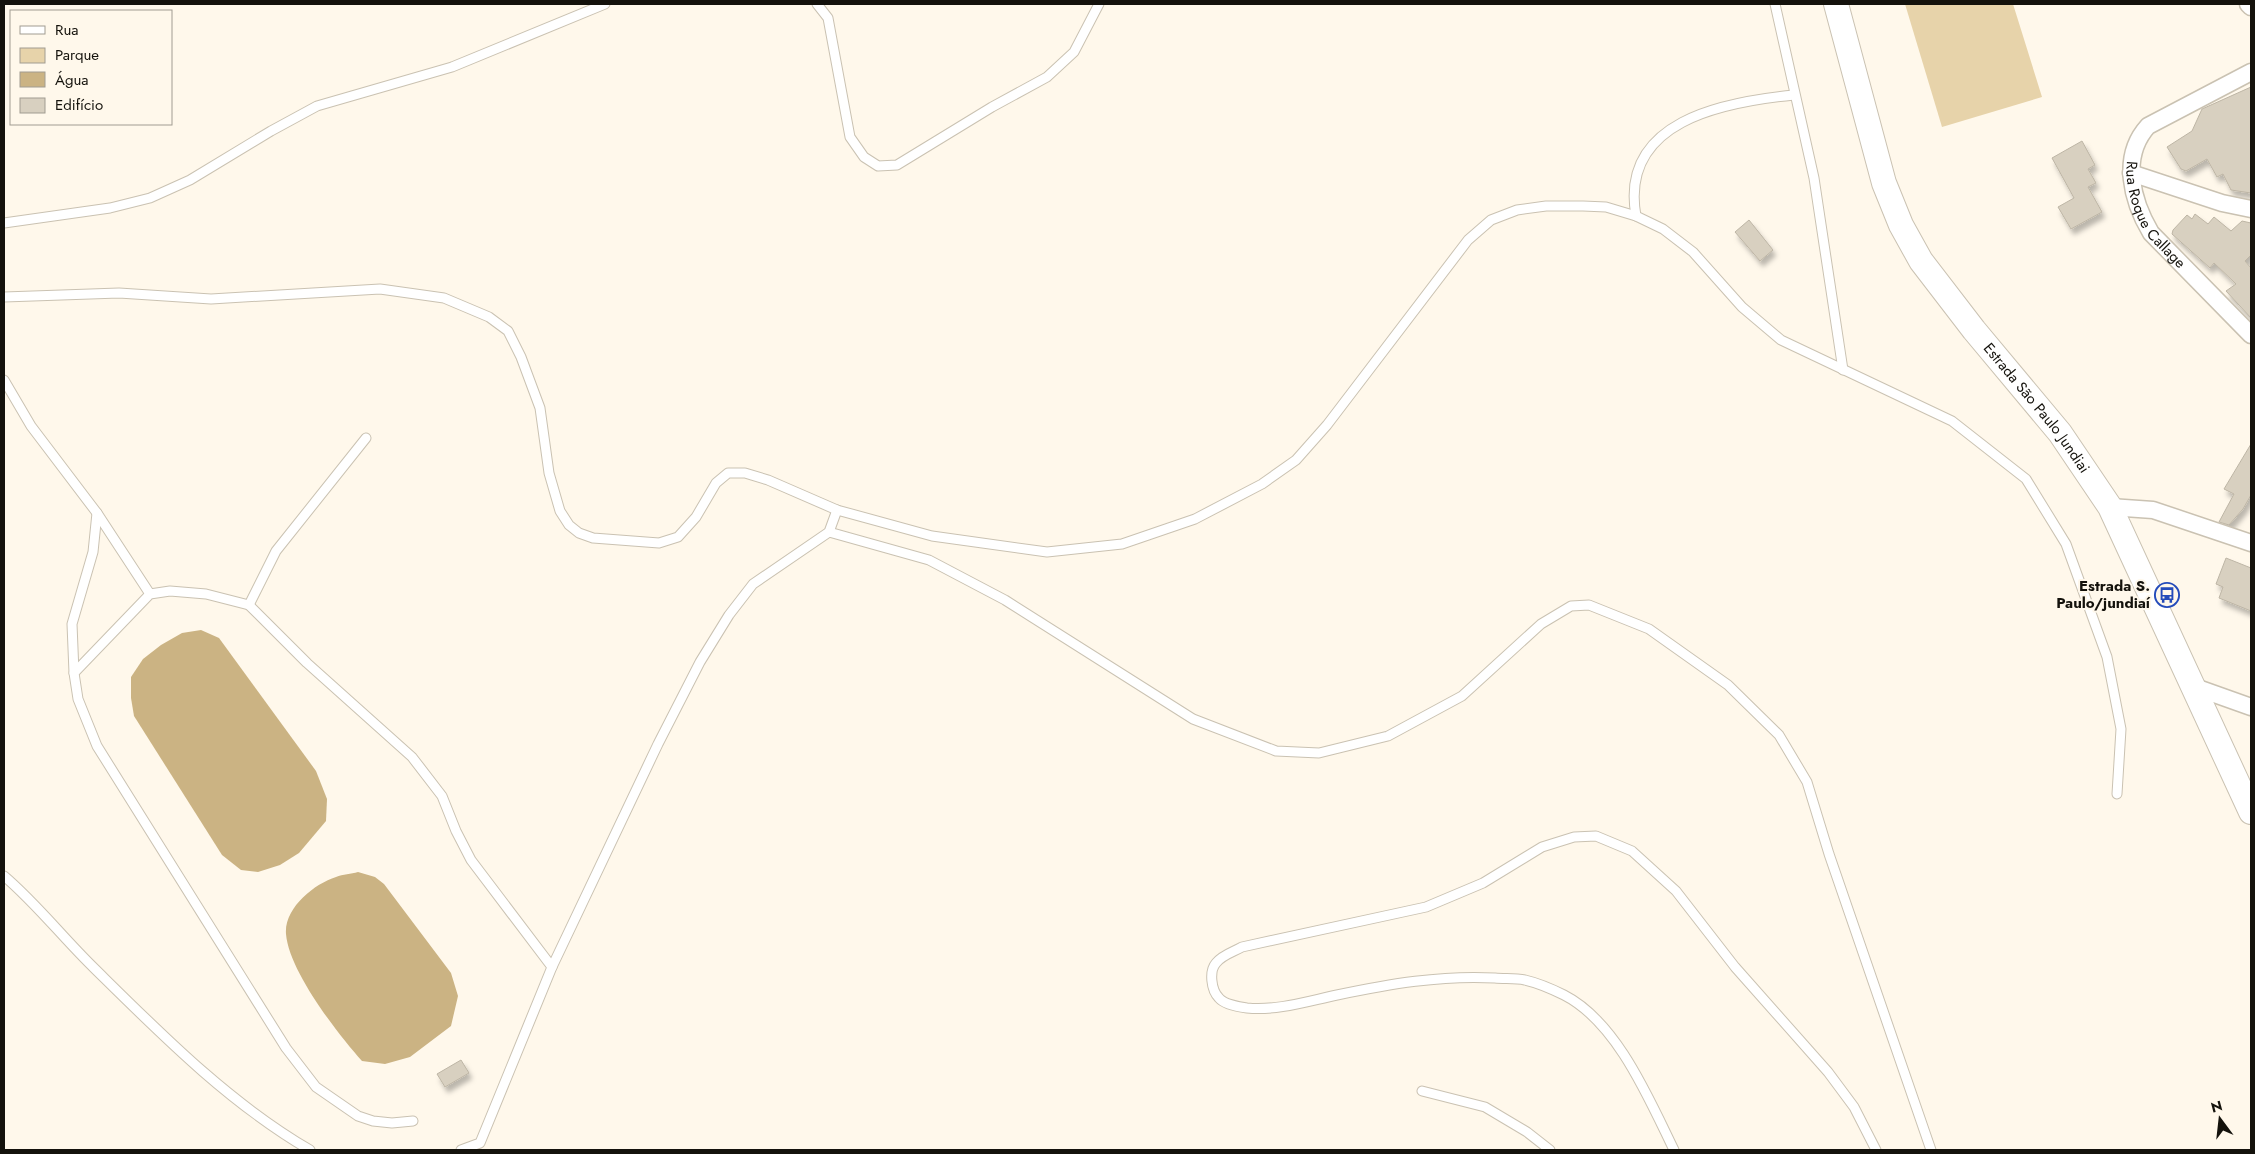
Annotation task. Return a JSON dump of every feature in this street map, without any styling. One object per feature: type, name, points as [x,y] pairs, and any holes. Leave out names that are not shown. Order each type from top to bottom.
[{"type":"main road","name":"Estrada São Paulo Jundiai","points":[[1836,4],[1884,183],[1901,225],[1922,261],[1974,330],[2060,433],[2110,507],[2251,812]]},
{"type":"street","points":[[2248,4],[2251,7]]},
{"type":"street","name":"Rua Roque Callage","points":[[2251,72],[2148,126],[2137,140],[2131,173],[2134,197],[2140,214],[2151,233],[2251,335]]},
{"type":"street","points":[[2131,173],[2222,202],[2251,209]]},
{"type":"street","points":[[2110,507],[2153,510],[2251,542]]},
{"type":"street","points":[[2192,686],[2251,707]]},
{"type":"lane","points":[[4,223],[110,208],[150,198],[190,180],[271,130],[317,106],[452,67],[605,4]]},
{"type":"lane","points":[[817,4],[828,18],[850,137],[864,157],[878,166],[897,165],[992,107],[1047,77],[1074,52],[1099,4]]},
{"type":"lane","points":[[1775,4],[1823,227],[1828,286],[1843,370]]},
{"type":"lane","points":[[1636,216],[1634,180],[1640,162],[1649,148],[1663,134],[1707,111],[1751,100],[1794,95]]},
{"type":"lane","points":[[4,297],[119,293],[211,298],[380,289],[444,298],[489,318],[508,331],[521,357],[540,408],[549,473],[560,511],[569,526],[579,533],[593,538],[659,543],[678,537],[696,517],[716,483],[728,473],[745,474],[768,480],[837,510],[932,536],[1047,552],[1122,544],[1195,519],[1262,484],[1296,460],[1327,425],[1468,240],[1491,220],[1517,210],[1546,206],[1606,207],[1636,216],[1664,229],[1693,252],[1742,307],[1781,340],[1952,421],[2026,478],[2066,544],[2107,656],[2121,729],[2117,794]]},
{"type":"lane","points":[[4,380],[31,426],[97,513],[150,594]]},
{"type":"lane","points":[[249,605],[276,551],[366,438]]},
{"type":"lane","points":[[461,1150],[480,1142],[552,966],[658,744],[700,662],[729,615],[753,584],[829,532],[837,510]]},
{"type":"lane","points":[[97,513],[93,552],[72,624],[74,673],[78,699],[97,746],[286,1048],[316,1087],[358,1116],[373,1121],[392,1123],[412,1121]]},
{"type":"lane","points":[[829,532],[929,560],[1005,600],[1192,719],[1276,751],[1319,753],[1388,736],[1462,696],[1541,624],[1571,606],[1589,604],[1649,629],[1728,685],[1780,735],[1807,782],[1832,864],[1931,1150]]},
{"type":"lane","points":[[74,673],[150,594],[170,591],[206,594],[249,605],[307,663],[412,756],[442,796],[456,831],[471,860],[552,966]]},
{"type":"lane","points":[[1674,1150],[1632,1068],[1610,1034],[1566,996],[1547,988],[1524,980],[1475,977],[1435,979],[1367,988],[1270,1008],[1246,1008],[1225,1002],[1218,997],[1211,975],[1214,965],[1221,958],[1242,947],[1426,907],[1483,883],[1542,847],[1574,837],[1596,836],[1632,851],[1651,865],[1676,891],[1735,967],[1833,1079],[1854,1107],[1876,1150]]},
{"type":"lane","points":[[4,876],[28,897],[93,967],[232,1098],[278,1132],[310,1150]]},
{"type":"lane","points":[[1422,1091],[1485,1108],[1527,1132],[1550,1150]]},
{"type":"lane","points":[[480,1142],[487,1150]]},
{"type":"green space","points":[[1905,4],[2013,4],[2042,97],[1942,127]]},
{"type":"water","points":[[201,630],[219,638],[316,771],[327,799],[326,821],[299,853],[280,865],[258,872],[241,870],[222,855],[134,716],[131,698],[131,677],[143,659],[161,645],[182,633]]},
{"type":"water","points":[[358,872],[375,877],[384,884],[451,973],[458,996],[451,1026],[410,1057],[385,1064],[362,1061],[340,1035],[305,983],[289,949],[286,934],[287,924],[295,906],[310,891],[327,880]]},
{"type":"building","points":[[2251,87],[2251,193],[2231,190],[2223,174],[2217,177],[2207,159],[2186,171],[2181,169],[2167,147],[2192,131],[2202,109]]},
{"type":"building","points":[[2082,141],[2095,165],[2088,169],[2096,183],[2088,187],[2102,212],[2071,229],[2058,207],[2074,198],[2052,158]]},
{"type":"building","points":[[2195,214],[2208,224],[2214,217],[2231,231],[2242,221],[2251,223],[2251,255],[2245,261],[2251,268],[2251,318],[2226,291],[2236,284],[2214,263],[2210,268],[2172,234],[2173,230],[2187,215],[2192,219]]},
{"type":"building","points":[[1749,220],[1773,250],[1760,261],[1735,232]]},
{"type":"building","points":[[2251,444],[2251,495],[2243,509],[2229,525],[2219,522],[2234,494],[2224,489]]},
{"type":"building","points":[[2226,558],[2251,568],[2251,611],[2219,598],[2223,587],[2216,584]]},
{"type":"building","points":[[461,1060],[469,1073],[445,1087],[437,1074]]},
{"type":"place","name":"Estrada S. Paulo/jundiaí","points":[[2167,595]]}]
